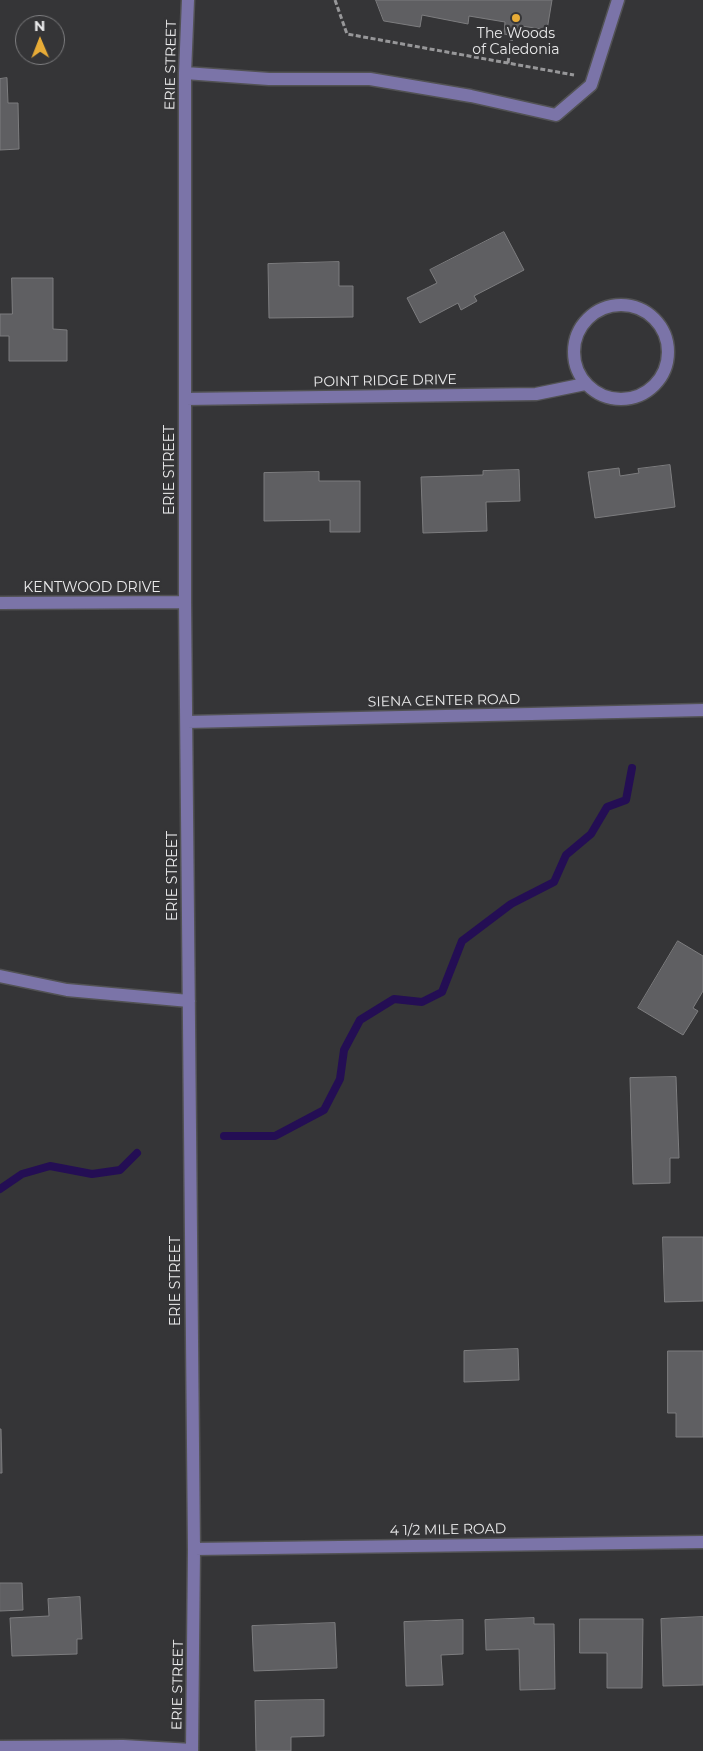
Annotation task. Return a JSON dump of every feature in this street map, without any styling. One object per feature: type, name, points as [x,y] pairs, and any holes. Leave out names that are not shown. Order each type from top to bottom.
[{"type":"street","name":"ERIE STREET","points":[[188,0],[185,74],[185,602],[194,1549],[192,1751]]},
{"type":"street","points":[[185,74],[269,79],[370,79],[471,96],[556,115],[591,85],[618,0]]},
{"type":"street","points":[[630,306],[652,316],[662,328],[667,342],[668,358],[664,372],[655,385],[642,394],[628,399],[612,399],[597,394],[585,384],[576,371],[573,355],[574,340],[581,325],[592,314],[606,307],[630,306]]},
{"type":"street","name":"POINT RIDGE DRIVE","points":[[185,399],[536,394],[585,384]]},
{"type":"street","name":"KENTWOOD DRIVE","points":[[0,604],[185,602]]},
{"type":"street","name":"SIENA CENTER ROAD","points":[[187,722],[703,710]]},
{"type":"street","points":[[0,976],[66,990],[189,1000]]},
{"type":"street","name":"4 1/2 MILE ROAD","points":[[194,1549],[703,1542]]},
{"type":"street","points":[[0,1747],[123,1746],[192,1751]]},
{"type":"path","points":[[335,0],[347,34],[593,78]]},
{"type":"path","points":[[508,63],[512,35]]},
{"type":"building","name":"The Woods of Caledonia","points":[[376,0],[552,0],[547,30],[522,26],[520,37],[504,34],[505,22],[469,16],[468,24],[422,15],[420,27],[384,21]]},
{"type":"building","points":[[7,78],[8,103],[18,103],[19,149],[0,150],[0,79]]},
{"type":"building","points":[[504,232],[524,270],[474,296],[477,301],[461,310],[458,303],[420,323],[407,298],[437,283],[430,270]]},
{"type":"building","points":[[339,262],[339,286],[353,286],[353,317],[269,318],[268,264]]},
{"type":"building","points":[[12,278],[53,278],[53,329],[67,330],[67,361],[9,361],[9,336],[0,336],[0,314],[12,314]]},
{"type":"building","points":[[670,465],[675,507],[595,518],[588,472],[619,468],[620,476],[639,473],[638,469]]},
{"type":"building","points":[[519,470],[520,501],[486,502],[487,531],[423,533],[421,477],[483,475],[483,471]]},
{"type":"building","points":[[319,472],[319,481],[360,481],[360,532],[330,532],[330,520],[264,521],[264,473]]},
{"type":"building","points":[[678,941],[703,956],[703,991],[693,1008],[698,1011],[683,1035],[638,1008]]},
{"type":"building","points":[[676,1077],[679,1158],[670,1158],[670,1183],[633,1184],[630,1078]]},
{"type":"building","points":[[663,1237],[703,1237],[703,1301],[665,1302]]},
{"type":"building","points":[[518,1349],[519,1380],[464,1382],[464,1351]]},
{"type":"building","points":[[668,1351],[703,1351],[703,1437],[676,1437],[676,1413],[668,1413]]},
{"type":"building","points":[[1,1429],[2,1473],[0,1473]]},
{"type":"building","points":[[0,1583],[22,1583],[23,1610],[0,1611]]},
{"type":"building","points":[[80,1597],[82,1639],[77,1639],[77,1654],[12,1656],[10,1618],[49,1616],[48,1599]]},
{"type":"building","points":[[703,1617],[703,1685],[663,1686],[661,1619]]},
{"type":"building","points":[[534,1618],[534,1624],[554,1624],[555,1689],[520,1690],[519,1649],[486,1650],[485,1620]]},
{"type":"building","points":[[580,1619],[643,1619],[642,1688],[607,1688],[607,1653],[580,1653]]},
{"type":"building","points":[[463,1620],[463,1654],[441,1655],[443,1685],[406,1686],[404,1622]]},
{"type":"building","points":[[335,1623],[337,1668],[254,1671],[252,1626]]},
{"type":"building","points":[[324,1700],[324,1736],[291,1737],[291,1751],[256,1751],[255,1701]]},
{"type":"waterway","points":[[224,1136],[275,1136],[324,1110],[340,1079],[344,1050],[360,1020],[394,999],[422,1002],[442,992],[462,941],[511,904],[554,882],[566,855],[591,834],[607,807],[626,800],[632,768]]},
{"type":"waterway","points":[[0,1189],[22,1174],[50,1166],[92,1174],[120,1170],[137,1153]]},
{"type":"place","name":"The Woods of Caledonia","points":[[516,18]]}]
